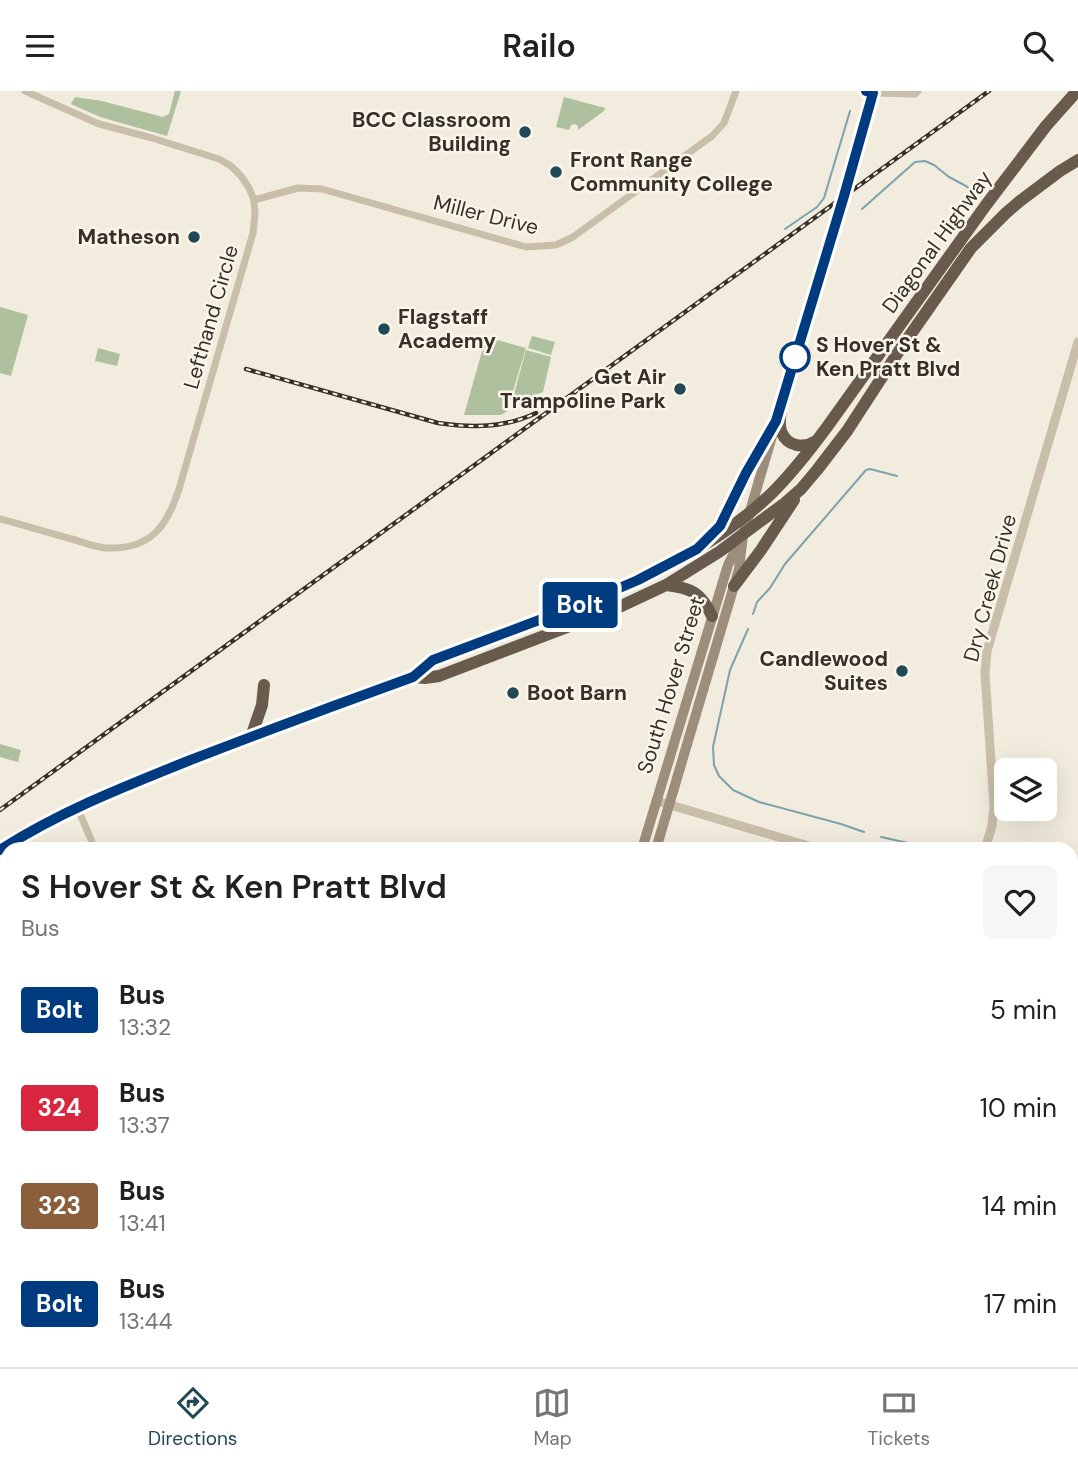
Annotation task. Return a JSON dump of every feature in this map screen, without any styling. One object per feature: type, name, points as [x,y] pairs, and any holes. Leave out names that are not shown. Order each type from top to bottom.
[{"type":"highway","name":"Diagonal Highway","points":[[697,549],[750,512],[790,473],[819,438],[986,205],[1077,91]]},
{"type":"highway","name":"Diagonal Highway","points":[[413,677],[439,676],[617,608],[701,565],[771,515],[801,489],[824,462],[971,248],[1020,201],[1078,160]]},
{"type":"highway","points":[[782,402],[779,422],[781,432],[787,440],[805,446],[819,438]]},
{"type":"highway","points":[[13,842],[77,807],[117,789],[413,677],[433,660],[616,590],[697,549],[720,526],[776,421]]},
{"type":"highway","points":[[734,586],[761,551],[801,489]]},
{"type":"highway","points":[[666,585],[688,589],[698,595],[712,616]]},
{"type":"highway","points":[[251,737],[262,705],[264,685]]},
{"type":"main road","name":"South Hover Street","points":[[644,842],[728,565],[743,535],[750,512],[848,182],[871,92]]},
{"type":"main road","name":"South Hover Street","points":[[658,842],[739,569],[743,535]]},
{"type":"street","points":[[25,91],[99,124],[219,159],[242,176],[254,200]]},
{"type":"street","name":"Miller Drive","points":[[254,200],[298,188],[322,189],[526,247],[556,245],[573,237],[712,136],[724,123],[736,91]]},
{"type":"street","points":[[871,92],[918,91]]},
{"type":"street","name":"Lefthand Circle","points":[[0,519],[104,548],[139,543],[167,521],[179,489],[253,233],[254,200]]},
{"type":"street","name":"Dry Creek Drive","points":[[987,842],[995,806],[985,669],[987,650],[1078,342]]},
{"type":"street","points":[[657,801],[795,842]]},
{"type":"street","points":[[77,807],[92,842]]},
{"type":"green space","points":[[175,91],[181,91],[167,136],[100,117],[71,104],[75,97],[163,117],[169,114]]},
{"type":"green space","points":[[564,97],[605,108],[578,130],[575,124],[571,125],[569,130],[556,127]]},
{"type":"green space","points":[[0,307],[28,315],[11,376],[0,373]]},
{"type":"green space","points":[[532,336],[555,342],[551,355],[528,348]]},
{"type":"green space","points":[[486,337],[526,348],[507,411],[501,415],[464,415]]},
{"type":"green space","points":[[98,348],[120,354],[117,366],[95,361]]},
{"type":"green space","points":[[526,350],[551,357],[543,392],[511,405]]},
{"type":"green space","points":[[0,744],[21,750],[18,762],[0,757]]},
{"type":"waterway","points":[[785,229],[817,207],[824,198],[850,111]]},
{"type":"waterway","points":[[862,209],[915,162],[925,161],[934,165],[977,195]]},
{"type":"waterway","points":[[753,614],[757,602],[770,588],[785,564],[866,470],[897,476]]},
{"type":"waterway","points":[[748,629],[730,670],[713,747],[714,765],[719,776],[733,790],[759,802],[864,832]]},
{"type":"waterway","points":[[881,837],[904,842]]},
{"type":"railway","points":[[0,810],[989,91]]},
{"type":"railway","points":[[246,369],[438,423],[488,426],[512,422],[536,413]]},
{"type":"bus line","name":"Bolt","points":[[12,842],[117,789],[413,677],[433,660],[616,590],[697,549],[720,526],[776,421],[873,93],[866,91]]},
{"type":"place","name":"BCC Classroom Building","points":[[525,132]]},
{"type":"place","name":"Front Range Community College","points":[[556,172]]},
{"type":"place","name":"Matheson","points":[[194,237]]},
{"type":"place","name":"Flagstaff Academy","points":[[384,329]]},
{"type":"place","name":"S Hover St & Ken Pratt Blvd","points":[[795,357]]},
{"type":"place","name":"Get Air Trampoline Park","points":[[680,389]]},
{"type":"place","name":"Candlewood Suites","points":[[902,671]]},
{"type":"place","name":"Boot Barn","points":[[513,693]]}]
